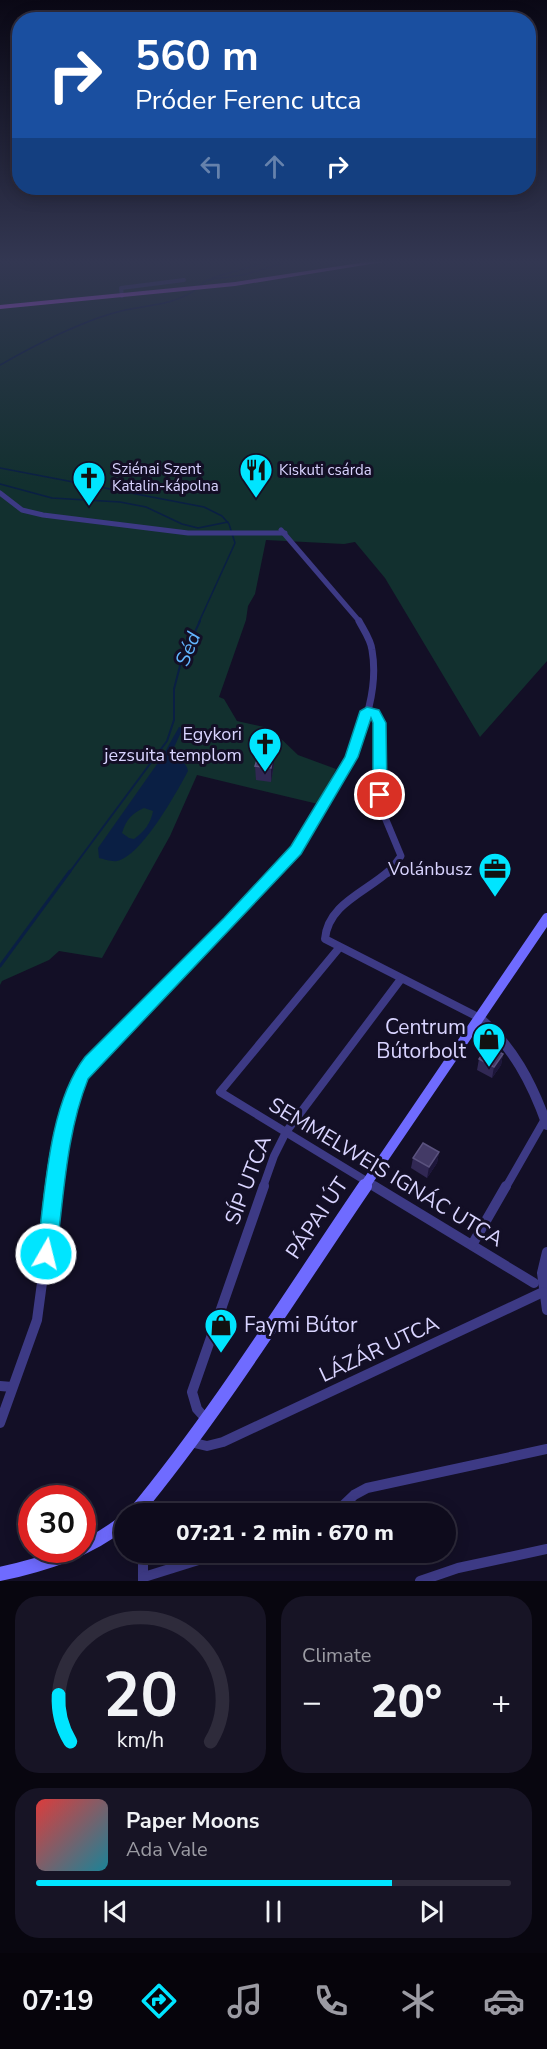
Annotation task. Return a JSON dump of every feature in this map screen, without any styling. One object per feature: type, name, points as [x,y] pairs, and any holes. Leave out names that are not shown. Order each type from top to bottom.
[{"type":"main road","name":"PÁPAI ÚT","points":[[144,1503],[206,1419],[547,918]]},
{"type":"main road","points":[[0,1574],[45,1564],[72,1555],[114,1531]]},
{"type":"street","points":[[0,493],[22,510],[43,515],[188,533],[283,531],[359,621],[367,634],[374,658],[367,711],[351,757],[296,850],[230,922],[91,1062],[81,1075],[70,1102],[63,1136],[32,1342],[12,1387],[0,1423]]},
{"type":"street","points":[[367,711],[374,712],[379,723],[381,808],[401,856],[379,882],[345,902],[329,919],[324,931],[325,939],[478,1017],[492,1029],[516,1058],[537,1095],[546,1122],[472,1245]]},
{"type":"street","name":"SEMMELWEIS IGNÁC UTCA","points":[[339,948],[220,1092],[534,1282]]},
{"type":"street","name":"SÍP UTCA","points":[[206,1419],[196,1408],[192,1392],[274,1156],[286,1132],[401,979]]},
{"type":"street","points":[[547,1252],[543,1259],[543,1292],[547,1310]]},
{"type":"street","name":"LÁZÁR UTCA","points":[[190,1442],[207,1446],[223,1442],[543,1292]]},
{"type":"street","points":[[0,1386],[12,1387]]},
{"type":"street","points":[[346,1503],[367,1488],[547,1449]]},
{"type":"street","points":[[420,1581],[458,1568],[547,1549]]},
{"type":"street","points":[[143,1563],[143,1579],[167,1576],[198,1563]]},
{"type":"green space","points":[[0,336],[547,336],[547,661],[480,737],[385,578],[355,542],[344,544],[266,540],[255,594],[248,606],[246,620],[219,697],[224,699],[237,721],[264,727],[276,734],[298,755],[336,769],[318,804],[197,775],[170,836],[102,958],[59,951],[49,960],[2,981],[0,985]]},
{"type":"water","points":[[179,727],[183,728],[170,756],[184,763],[188,771],[167,808],[137,848],[126,857],[117,861],[99,858],[98,848],[162,757]],"holes":[[[144,808],[153,811],[146,827],[134,839],[122,833],[136,812]]]},
{"type":"building","points":[[261,748],[274,749],[271,768],[255,766]]},
{"type":"building","points":[[488,1046],[503,1054],[494,1067],[479,1059]]},
{"type":"building","points":[[423,1143],[439,1152],[429,1167],[413,1158]]},
{"type":"waterway","name":"Séd","points":[[0,365],[55,336]]},
{"type":"waterway","name":"Séd","points":[[0,468],[204,507],[222,516],[227,522]]},
{"type":"waterway","points":[[0,484],[52,498],[120,502],[146,507],[182,524],[198,528],[227,522]]},
{"type":"waterway","name":"Séd","points":[[199,622],[235,543],[227,522]]},
{"type":"waterway","name":"Séd","points":[[69,873],[167,741],[174,720],[174,689],[181,662],[200,621]]},
{"type":"waterway","name":"Séd","points":[[0,966],[70,871]]},
{"type":"place","name":"Kiskuti csárda","points":[[256,499]]},
{"type":"place","name":"Sziénai Szent Katalin-kápolna","points":[[89,507]]},
{"type":"place","name":"Egykori jezsuita templom","points":[[265,773]]},
{"type":"place","name":"Volánbusz","points":[[495,898]]},
{"type":"place","name":"Centrum Bútorbolt","points":[[489,1068]]},
{"type":"place","name":"Faymi Bútor","points":[[221,1354]]},
{"type":"route","points":[[46,1254],[63,1136],[70,1102],[81,1075],[91,1062],[230,922],[296,850],[346,767],[367,711],[374,712],[379,723],[380,795]]}]
